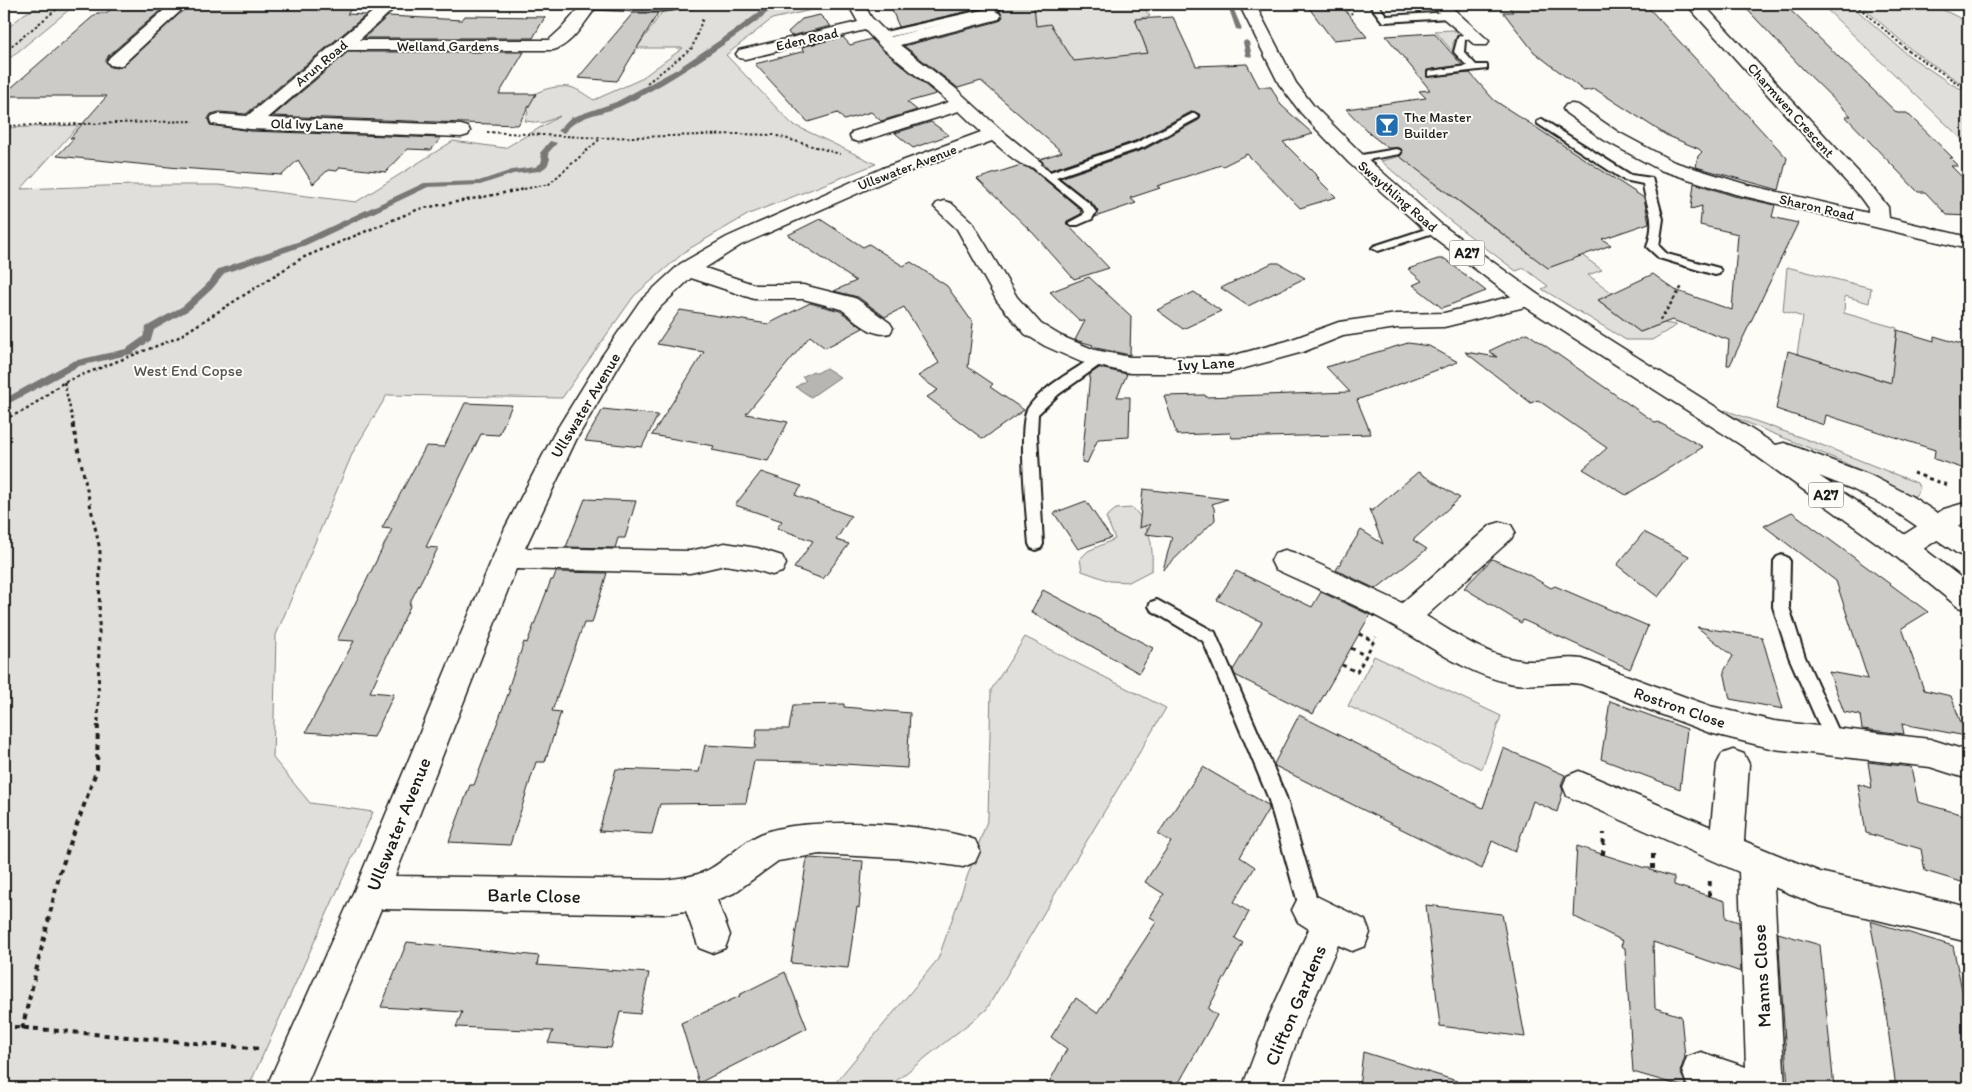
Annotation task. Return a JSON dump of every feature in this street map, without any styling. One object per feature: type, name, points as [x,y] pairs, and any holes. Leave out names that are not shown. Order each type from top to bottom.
[{"type":"street","points":[[116,62],[180,4]]},
{"type":"street","name":"Arun Road","points":[[250,122],[391,4]]},
{"type":"street","name":"Welland Gardens","points":[[342,45],[556,53],[567,33],[591,4],[659,6],[681,4]]},
{"type":"street","points":[[856,4],[879,35],[926,72],[994,134],[1032,162]]},
{"type":"street","name":"Swaythling Road","points":[[1246,4],[1288,84],[1330,135],[1435,230],[1529,299],[1654,380],[1750,438],[1838,503],[1904,548],[1968,599]]},
{"type":"street","name":"Charmwen Crescent","points":[[1694,4],[1867,193],[1878,207],[1879,221]]},
{"type":"street","points":[[1444,9],[1477,38]]},
{"type":"street","name":"Eden Road","points":[[745,54],[879,35],[996,10]]},
{"type":"street","points":[[859,136],[962,104]]},
{"type":"street","name":"Sharon Road","points":[[1572,108],[1611,136],[1666,166],[1742,190],[1968,243]]},
{"type":"street","name":"Old Ivy Lane","points":[[220,120],[286,125],[394,126],[461,131]]},
{"type":"street","points":[[380,145],[394,126]]},
{"type":"street","name":"Ullswater Avenue","points":[[285,1088],[371,892],[519,528],[563,440],[610,361],[648,306],[688,269],[734,241],[890,172],[994,134]]},
{"type":"street","points":[[1648,180],[1666,166]]},
{"type":"street","name":"Ivy Lane","points":[[944,207],[965,226],[1008,301],[1033,329],[1053,341],[1089,357],[1130,365],[1226,365],[1295,347],[1339,329],[1397,321],[1444,320],[1529,299]]},
{"type":"street","points":[[688,269],[754,292],[803,292],[843,302],[849,304],[882,328]]},
{"type":"street","name":"Swaythling Road","points":[[1750,438],[1861,482],[1902,503],[1968,547]]},
{"type":"street","points":[[1904,548],[1953,516],[1968,512]]},
{"type":"street","points":[[1398,614],[1502,532]]},
{"type":"street","points":[[507,558],[690,562],[725,554],[757,559],[772,564]]},
{"type":"street","name":"Rostron Close","points":[[1285,561],[1398,614],[1447,644],[1485,664],[1495,667],[1526,674],[1563,670],[1582,672],[1710,720],[1774,735],[1930,753],[1968,764]]},
{"type":"street","name":"Manns Close","points":[[1733,764],[1766,1088]]},
{"type":"street","points":[[1579,786],[1820,889],[1968,924]]},
{"type":"street","name":"Barle Close","points":[[371,892],[664,897],[697,892],[722,880],[771,846],[820,838],[910,843],[963,852]]},
{"type":"street","points":[[697,892],[712,935]]},
{"type":"street","name":"Clifton Gardens","points":[[1261,1088],[1282,1029],[1330,922]]},
{"type":"street","points":[[1701,1071],[1751,1088]]},
{"type":"lane","points":[[1373,4],[1385,20],[1444,9]]},
{"type":"lane","points":[[1473,68],[1459,52],[1461,39],[1477,38]]},
{"type":"lane","points":[[1431,74],[1484,67]]},
{"type":"lane","points":[[1050,176],[1140,145],[1194,116]]},
{"type":"lane","points":[[1542,122],[1628,178],[1643,182],[1648,180],[1649,194],[1658,216],[1653,247],[1656,252],[1663,256],[1715,271]]},
{"type":"lane","points":[[1356,159],[1396,152]]},
{"type":"lane","points":[[1032,162],[1080,200],[1090,212],[1088,217],[1074,223]]},
{"type":"lane","points":[[1378,248],[1435,230]]},
{"type":"lane","points":[[1036,544],[1030,434],[1030,422],[1033,411],[1043,401],[1099,359]]},
{"type":"lane","points":[[1782,561],[1781,607],[1797,658],[1835,743]]},
{"type":"lane","points":[[1157,606],[1209,637],[1330,922]]},
{"type":"path","points":[[4,52],[63,4]]},
{"type":"path","points":[[1855,4],[1910,52],[1968,90]]},
{"type":"path","points":[[647,83],[692,48],[705,13]]},
{"type":"path","points":[[4,127],[174,123],[214,116],[220,120]]},
{"type":"path","points":[[461,131],[601,138],[736,134],[774,135],[820,147],[890,172]]},
{"type":"path","points":[[4,419],[26,410],[64,382],[177,338],[302,258],[419,209],[550,184],[601,138]]},
{"type":"path","points":[[1660,320],[1687,280],[1712,287],[1715,271]]},
{"type":"path","points":[[22,1029],[60,872],[97,769],[100,550],[64,382]]},
{"type":"path","points":[[1342,666],[1357,672],[1374,640],[1398,614]]},
{"type":"path","points":[[1359,634],[1374,640]]},
{"type":"path","points":[[1351,648],[1366,656]]},
{"type":"path","points":[[4,1026],[301,1052]]},
{"type":"green space","points":[[44,4],[76,4],[4,63],[4,31],[24,14]]},
{"type":"green space","name":"West End Copse","points":[[709,4],[837,4],[772,19],[726,55],[792,124],[876,164],[749,214],[687,250],[634,296],[562,398],[387,395],[353,452],[276,635],[273,758],[310,803],[373,812],[248,1088],[4,1088],[4,128],[79,125],[21,189],[133,185],[218,185],[356,202],[453,141],[505,148],[560,116],[542,123],[525,121],[528,112],[523,108],[526,102],[530,97],[542,90],[570,87],[594,100],[639,80],[683,48],[637,48],[662,12],[698,8]]},
{"type":"green space","points":[[1018,4],[1141,4],[1150,16],[1136,19],[1147,51],[1155,50],[1127,131],[1140,140],[1107,152],[1030,93],[1023,13]]},
{"type":"green space","points":[[1821,4],[1850,4],[1908,55],[1951,84],[1968,92],[1968,145]]},
{"type":"green space","points":[[1859,4],[1931,4],[1968,22],[1968,32],[1964,31],[1964,49],[1968,50],[1968,88],[1914,52]]},
{"type":"green space","points":[[1453,30],[1458,34],[1453,43],[1453,52],[1435,31]]},
{"type":"green space","points":[[1518,127],[1430,180],[1529,254],[1564,242],[1602,270],[1588,275],[1615,295],[1599,301],[1640,332],[1664,323],[1677,325],[1652,340],[1626,340],[1542,289],[1548,286],[1524,268],[1516,271],[1449,220],[1381,161]]},
{"type":"green space","points":[[1787,267],[1871,288],[1869,303],[1845,296],[1844,313],[1897,328],[1893,360],[1933,372],[1937,397],[1797,354],[1803,317],[1783,311]]},
{"type":"green space","points":[[1725,410],[1819,444],[1917,483],[1920,489],[1915,496],[1910,496],[1841,461],[1723,412]]},
{"type":"green space","points":[[1133,508],[1144,522],[1150,537],[1152,570],[1129,582],[1110,581],[1082,571],[1080,559],[1088,551],[1115,539],[1106,517],[1116,509]]},
{"type":"green space","points":[[1025,637],[1166,708],[986,1010],[887,1088],[831,1088],[938,959],[988,818],[991,690]]},
{"type":"green space","points":[[1374,656],[1501,716],[1482,769],[1348,706]]},
{"type":"shaded area","points":[[826,368],[840,377],[811,397],[796,387],[806,380],[802,377],[813,371],[817,373]]},
{"type":"building","points":[[117,4],[168,4],[108,56],[106,62],[110,67],[116,68],[123,66],[190,4],[356,4],[347,14],[366,15],[246,114],[219,112],[211,114],[208,119],[210,125],[250,131],[441,138],[431,150],[408,149],[386,172],[340,167],[337,171],[328,170],[313,184],[298,160],[282,175],[179,168],[57,156],[74,138],[70,138],[107,96],[4,96],[4,94],[97,13],[106,13]]},
{"type":"building","points":[[891,4],[992,4],[899,27]]},
{"type":"building","points":[[1004,4],[1034,4],[1036,26],[1050,24],[1074,61],[1148,53],[1135,19],[1173,17],[1196,66],[1247,64],[1259,87],[1271,87],[1281,105],[1313,134],[1283,142],[1336,197],[1300,208],[1247,154],[1223,166],[1221,165],[1157,186],[1160,188],[1130,198],[1136,203],[1095,217],[1098,211],[1092,203],[1060,178],[1145,149],[1199,120],[1201,115],[1193,111],[1135,141],[1050,170],[1040,159],[1062,152],[981,81],[958,88],[904,46],[999,21],[1003,17],[1000,11]]},
{"type":"building","points":[[1306,4],[1340,4],[1367,37],[1333,40]]},
{"type":"building","points":[[1645,4],[1787,158],[1779,190],[1696,167],[1698,156],[1702,152],[1699,149],[1666,135],[1595,89],[1584,91],[1534,52],[1503,12],[1513,12],[1508,6]]},
{"type":"building","points":[[1743,5],[1785,5],[1897,113],[1907,113],[1953,158],[1950,158],[1958,166],[1951,166],[1968,183],[1968,216],[1947,215],[1925,192],[1918,192],[1845,116],[1851,116],[1802,68]]},
{"type":"building","points":[[633,13],[658,13],[617,81],[578,78]]},
{"type":"building","points":[[820,15],[831,26],[791,36],[788,32],[802,19]]},
{"type":"building","points":[[388,16],[462,20],[465,16],[545,17],[533,38],[364,38]]},
{"type":"building","points":[[1434,33],[1462,65],[1427,70],[1427,77],[1470,73],[1494,100],[1644,198],[1649,223],[1602,239],[1611,245],[1548,268],[1399,156],[1403,153],[1400,148],[1388,148],[1370,134],[1346,109],[1426,98],[1419,91],[1430,90],[1386,36]]},
{"type":"building","points":[[843,37],[850,45],[871,39],[936,94],[907,102],[917,110],[881,121],[871,112],[844,120],[838,113],[808,122],[755,64],[805,51],[801,47]]},
{"type":"building","points":[[348,52],[524,52],[499,94],[536,94],[518,125],[273,116]]},
{"type":"building","points":[[931,122],[949,135],[913,148],[895,133]]},
{"type":"building","points":[[1021,165],[1032,169],[1080,209],[1081,214],[1067,221],[1067,224],[1109,268],[1074,279],[1033,233],[977,179]]},
{"type":"building","points":[[1694,183],[1734,196],[1775,205],[1772,217],[1798,223],[1730,365],[1727,365],[1729,340],[1672,320],[1640,332],[1598,300],[1653,274],[1675,290],[1732,310],[1738,234],[1700,225],[1702,206],[1691,209]]},
{"type":"building","points":[[820,219],[863,247],[869,244],[903,266],[911,262],[947,286],[973,323],[968,367],[993,384],[990,387],[1024,410],[983,439],[927,397],[938,390],[918,376],[939,363],[904,307],[885,317],[858,297],[834,291],[856,281],[788,235]]},
{"type":"building","points":[[1438,259],[1445,259],[1486,291],[1442,308],[1413,285],[1422,281],[1408,269]]},
{"type":"building","points":[[1272,263],[1279,263],[1305,278],[1248,306],[1221,288]]},
{"type":"building","points":[[1089,277],[1131,316],[1130,355],[1092,347],[1093,345],[1075,340],[1085,321],[1079,320],[1050,292]]},
{"type":"building","points":[[1194,292],[1221,311],[1183,329],[1157,310]]},
{"type":"building","points":[[810,303],[840,311],[863,328],[825,348],[810,336],[746,414],[788,422],[768,461],[712,450],[714,446],[652,435],[704,352],[657,344],[680,310],[768,324]]},
{"type":"building","points":[[1897,330],[1934,341],[1934,336],[1968,346],[1968,470],[1934,459],[1935,450],[1826,415],[1824,425],[1776,409],[1788,351],[1891,383]]},
{"type":"building","points":[[1527,333],[1656,423],[1658,422],[1703,447],[1626,495],[1583,469],[1607,448],[1538,400],[1531,403],[1465,352],[1497,357],[1489,351]]},
{"type":"building","points":[[1408,343],[1429,346],[1458,362],[1357,400],[1371,434],[1232,438],[1230,433],[1177,435],[1164,396],[1205,395],[1206,397],[1350,392],[1326,367]]},
{"type":"building","points":[[1099,368],[1127,374],[1117,397],[1130,397],[1129,437],[1098,439],[1087,463],[1082,462],[1090,374]]},
{"type":"building","points":[[465,403],[512,405],[499,435],[481,434],[426,547],[438,548],[409,604],[411,604],[370,692],[394,694],[374,737],[306,732],[354,641],[337,640],[392,529],[382,528],[426,446],[444,447]]},
{"type":"building","points":[[603,409],[658,415],[642,447],[585,441]]},
{"type":"building","points":[[761,472],[802,486],[795,495],[851,516],[836,540],[849,544],[823,579],[794,568],[813,541],[777,528],[782,521],[735,505]]},
{"type":"building","points":[[1418,472],[1460,498],[1413,540],[1427,549],[1376,589],[1336,570],[1361,530],[1383,544],[1369,509],[1372,511]]},
{"type":"building","points":[[1143,489],[1227,499],[1212,504],[1215,520],[1163,570],[1172,537],[1145,534],[1151,524],[1139,528]]},
{"type":"building","points":[[585,499],[636,501],[625,538],[618,538],[615,548],[566,547]]},
{"type":"building","points":[[1086,501],[1111,538],[1078,549],[1054,513]]},
{"type":"building","points":[[1792,512],[1928,612],[1902,628],[1924,690],[1951,696],[1966,736],[1902,724],[1904,734],[1862,729],[1860,715],[1844,712],[1829,672],[1868,679],[1836,581],[1764,526]]},
{"type":"building","points":[[1644,532],[1689,556],[1658,597],[1617,565]]},
{"type":"building","points":[[1492,559],[1527,574],[1551,588],[1555,586],[1648,626],[1630,669],[1523,620],[1521,623],[1464,588]]},
{"type":"building","points":[[1236,571],[1312,607],[1321,592],[1370,615],[1313,714],[1235,675],[1233,670],[1262,622],[1217,600]]},
{"type":"building","points":[[556,572],[607,573],[592,623],[584,623],[552,711],[561,712],[545,762],[536,762],[510,845],[449,842],[470,785],[474,785],[510,689],[508,689],[524,642],[527,643],[551,580],[553,580]]},
{"type":"building","points":[[1043,590],[1153,648],[1139,673],[1031,612]]},
{"type":"building","points":[[1697,627],[1762,637],[1783,709],[1730,699],[1724,671],[1733,656]]},
{"type":"building","points":[[1610,701],[1687,729],[1680,789],[1601,759]]},
{"type":"building","points":[[844,704],[844,707],[910,713],[907,768],[813,762],[754,761],[746,803],[660,804],[652,834],[599,831],[616,769],[699,772],[705,745],[755,748],[757,729],[789,729],[793,705]]},
{"type":"building","points":[[1299,715],[1483,808],[1503,748],[1565,775],[1561,785],[1563,791],[1557,812],[1533,801],[1515,852],[1492,841],[1482,869],[1275,766],[1274,764]]},
{"type":"building","points":[[1868,762],[1911,767],[1918,802],[1968,816],[1968,884],[1925,871],[1921,849],[1866,833],[1858,784],[1872,788]]},
{"type":"building","points":[[1203,767],[1268,805],[1269,808],[1240,857],[1255,867],[1234,902],[1249,912],[1235,938],[1243,943],[1208,1009],[1217,1015],[1176,1088],[1046,1088],[1067,1049],[1051,1037],[1076,998],[1097,1013],[1157,921],[1150,917],[1164,894],[1145,882],[1171,842],[1158,834]]},
{"type":"building","points":[[1577,846],[1674,877],[1674,885],[1725,901],[1726,918],[1739,922],[1741,972],[1653,942],[1655,1008],[1681,1016],[1685,1057],[1680,1072],[1688,1088],[1633,1072],[1625,948],[1621,946],[1623,941],[1573,916]]},
{"type":"building","points":[[807,858],[863,861],[859,908],[857,907],[848,968],[791,963]]},
{"type":"building","points":[[1426,905],[1502,914],[1525,1037],[1440,1026]]},
{"type":"building","points":[[1870,921],[1953,946],[1968,1019],[1968,1088],[1896,1088],[1882,984]]},
{"type":"building","points":[[1778,933],[1820,945],[1834,1088],[1788,1088]]},
{"type":"building","points":[[407,942],[539,956],[537,965],[649,973],[640,1014],[620,1012],[611,1048],[548,1043],[553,1031],[456,1027],[462,1012],[381,1007]]},
{"type":"building","points":[[785,972],[807,1028],[699,1083],[681,1023],[740,996]]},
{"type":"building","points":[[1363,1052],[1457,1081],[1456,1088],[1359,1088]]},
{"type":"waterway","points":[[561,131],[566,125],[580,116],[619,104],[659,82],[719,45],[774,4]]},
{"type":"waterway","points":[[1231,10],[1239,29]]},
{"type":"waterway","points":[[1246,42],[1250,56]]},
{"type":"waterway","points":[[4,403],[76,363],[129,352],[148,338],[149,329],[186,308],[209,287],[222,271],[303,243],[427,185],[480,183],[512,172],[537,169],[544,164],[546,159],[544,153],[553,143]]},
{"type":"place","name":"The Master Builder","points":[[1387,125]]}]
